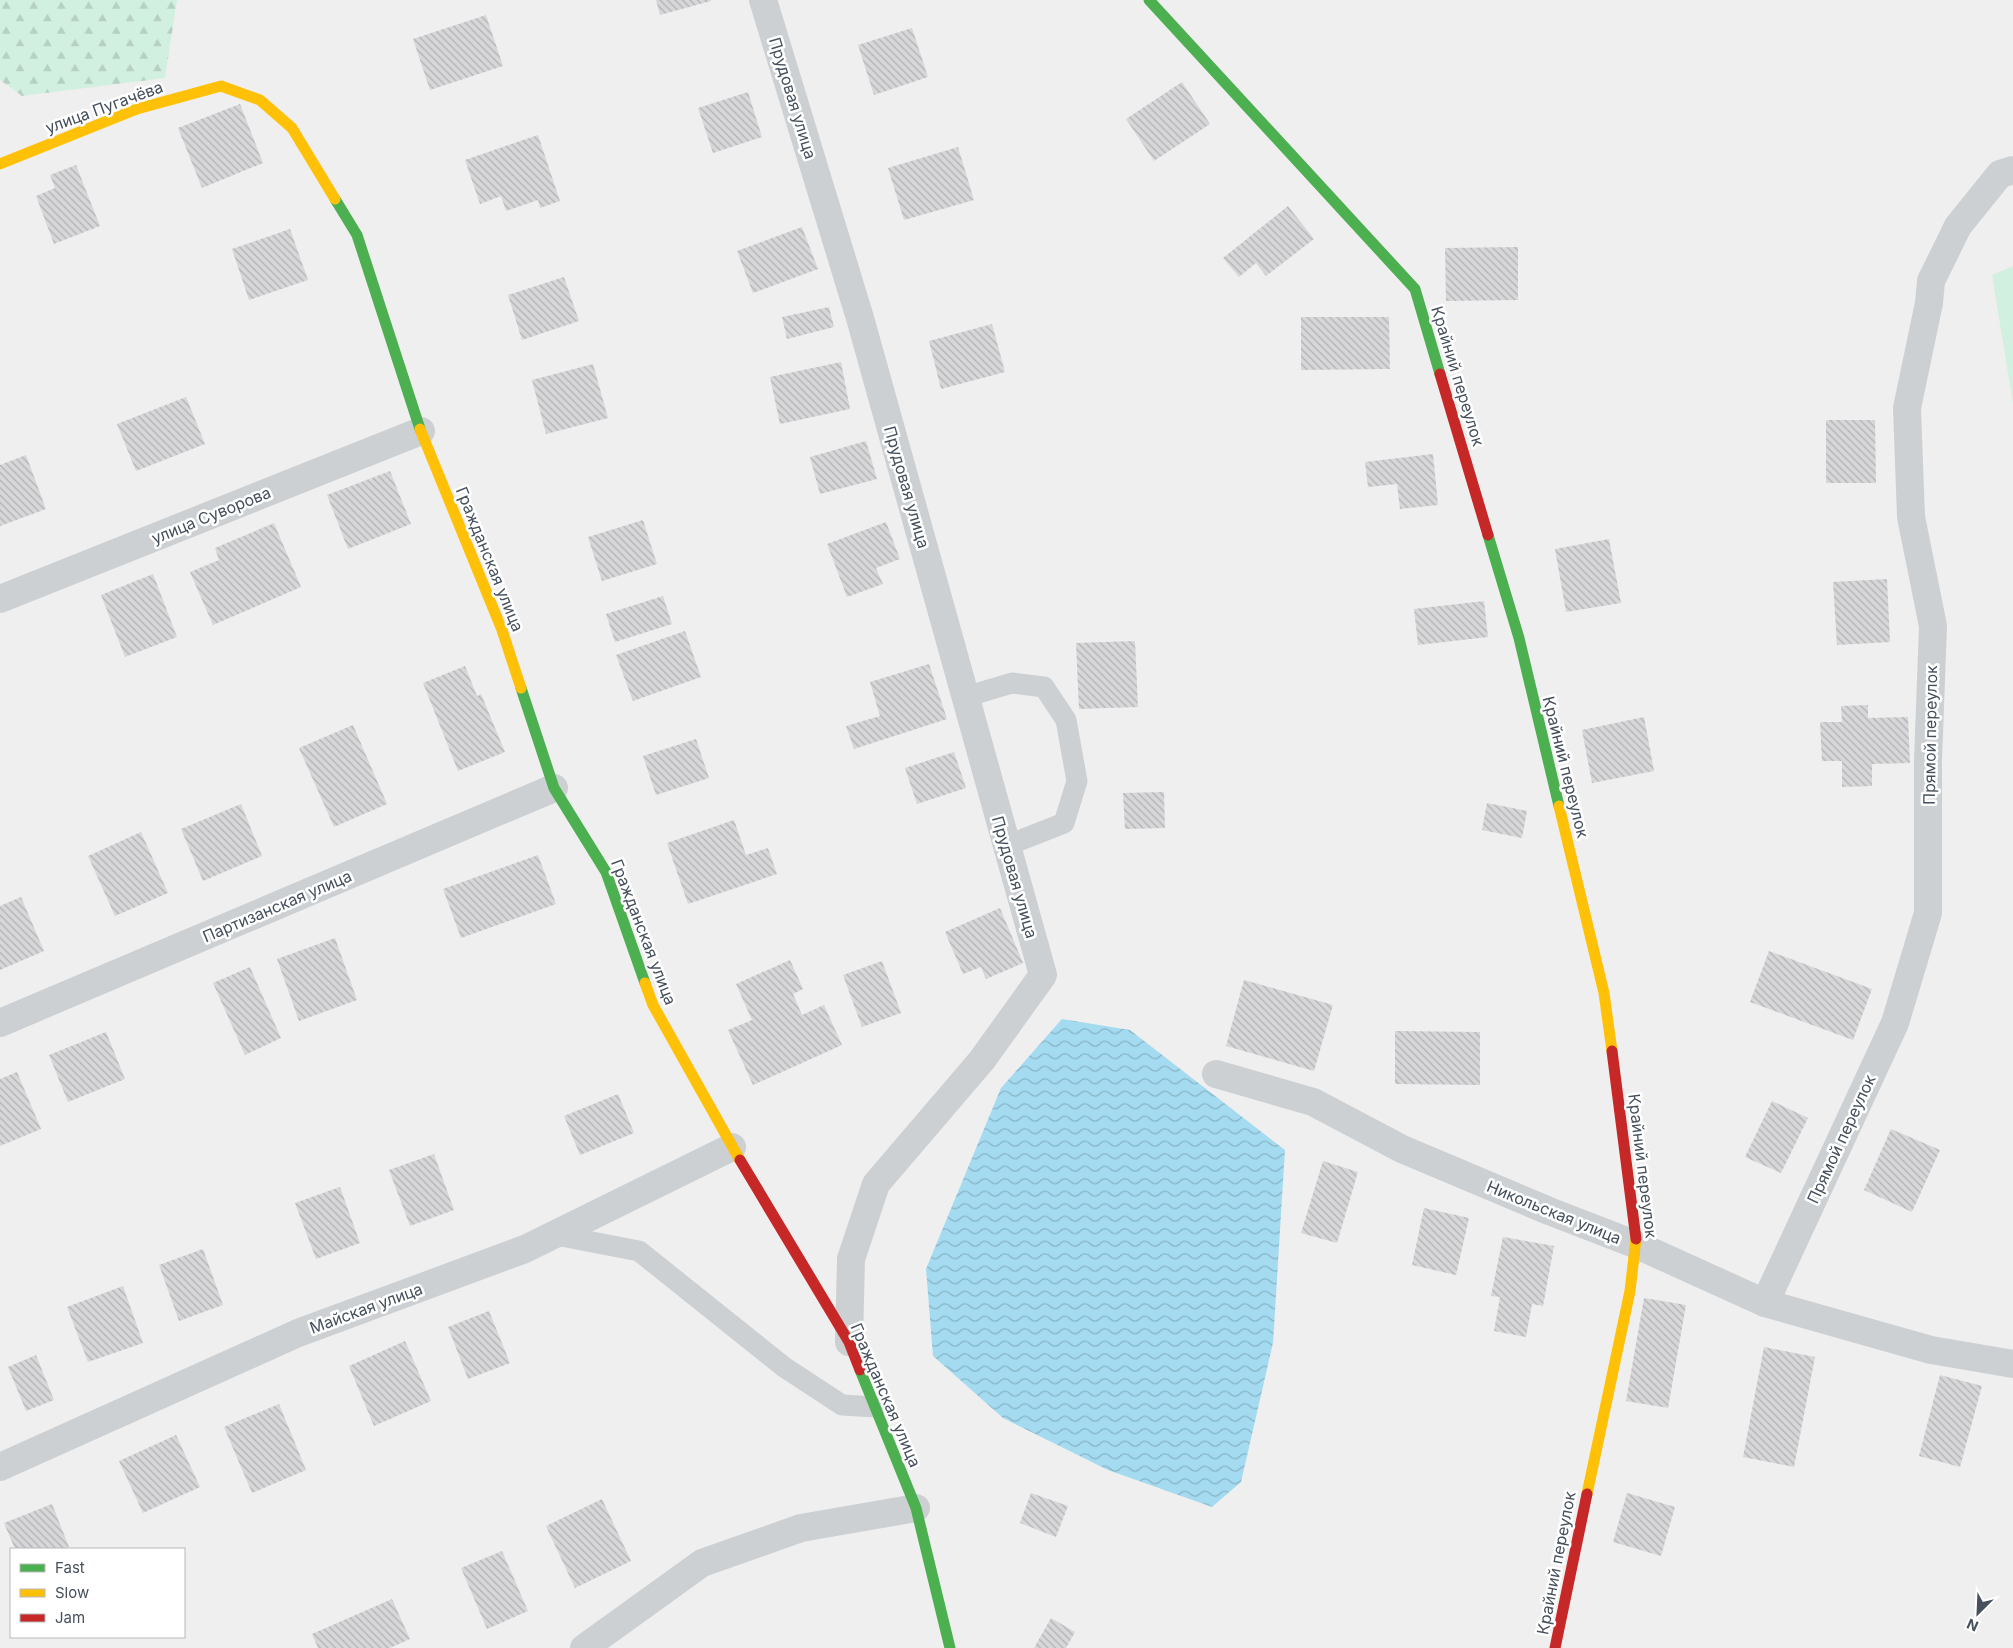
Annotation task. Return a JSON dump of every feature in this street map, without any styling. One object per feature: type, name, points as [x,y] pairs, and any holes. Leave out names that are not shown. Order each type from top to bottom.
[{"type":"street","name":"Прудовая улица","points":[[763,0],[860,318],[1043,975],[982,1060],[876,1184],[851,1259],[849,1342]]},
{"type":"street","name":"Крайний переулок","points":[[1149,0],[1415,289],[1518,638],[1604,993],[1637,1245],[1630,1291],[1555,1648]]},
{"type":"street","name":"улица Пугачёва","points":[[0,164],[138,109],[221,86]]},
{"type":"street","name":"Гражданская улица","points":[[221,86],[260,100],[292,128],[357,235],[421,431],[502,630],[554,788],[606,872],[653,1005],[732,1147],[849,1342],[916,1508],[950,1648]]},
{"type":"street","name":"Прямой переулок","points":[[1764,1303],[1895,1023],[1928,913],[1928,760],[1933,626],[1911,517],[1907,408],[1929,303],[1931,281],[1958,226],[2000,174],[2013,170]]},
{"type":"street","name":"улица Суворова","points":[[0,599],[421,431]]},
{"type":"street","name":"Партизанская улица","points":[[0,1023],[554,788]]},
{"type":"street","name":"Никольская улица","points":[[1216,1074],[1313,1102],[1402,1149],[1549,1211],[1637,1245],[1764,1303],[1931,1350],[2013,1364]]},
{"type":"street","name":"Майская улица","points":[[0,1467],[298,1333],[525,1249],[732,1147]]},
{"type":"street","points":[[584,1648],[702,1564],[801,1528],[916,1508]]},
{"type":"lane","points":[[965,697],[1012,683],[1044,687],[1066,720],[1077,781],[1064,823],[1006,846]]},
{"type":"lane","points":[[556,1235],[639,1251],[784,1366],[833,1400],[842,1405],[875,1407]]},
{"type":"green space","points":[[0,0],[177,0],[165,78],[22,96],[0,80]]},
{"type":"green space","points":[[2013,266],[2013,404],[1992,275]]},
{"type":"water","points":[[1062,1019],[1130,1030],[1285,1150],[1273,1343],[1241,1482],[1212,1507],[1108,1470],[1003,1418],[933,1356],[926,1269],[1001,1088]]},
{"type":"building","points":[[656,0],[711,0],[711,1],[660,15]]},
{"type":"building","points":[[486,15],[503,66],[430,90],[413,39]]},
{"type":"building","points":[[912,28],[928,77],[874,95],[858,45]]},
{"type":"building","points":[[1182,82],[1210,124],[1154,161],[1126,119]]},
{"type":"building","points":[[748,92],[762,137],[713,153],[698,108]]},
{"type":"building","points":[[240,104],[263,163],[202,188],[178,128]]},
{"type":"building","points":[[538,135],[560,201],[540,208],[538,200],[506,211],[501,196],[480,204],[465,160]]},
{"type":"building","points":[[958,147],[974,200],[904,220],[888,168]]},
{"type":"building","points":[[76,165],[100,226],[54,244],[36,196],[55,188],[50,175]]},
{"type":"building","points":[[1288,206],[1314,239],[1266,276],[1256,263],[1239,277],[1223,258]]},
{"type":"building","points":[[802,227],[818,269],[753,293],[737,251]]},
{"type":"building","points":[[290,229],[308,280],[249,300],[232,249]]},
{"type":"building","points":[[1518,247],[1518,300],[1446,301],[1445,248]]},
{"type":"building","points":[[564,277],[579,321],[522,340],[508,295]]},
{"type":"building","points":[[829,307],[834,327],[787,339],[782,317]]},
{"type":"building","points":[[1301,317],[1389,317],[1390,369],[1301,370]]},
{"type":"building","points":[[992,324],[1005,372],[941,389],[929,341]]},
{"type":"building","points":[[841,362],[850,409],[780,424],[770,377]]},
{"type":"building","points":[[593,364],[608,418],[546,434],[532,380]]},
{"type":"building","points":[[186,397],[205,444],[136,471],[117,424]]},
{"type":"building","points":[[1826,420],[1875,420],[1876,483],[1826,483]]},
{"type":"building","points":[[866,441],[877,479],[820,494],[810,457]]},
{"type":"building","points":[[1433,454],[1438,505],[1400,509],[1397,484],[1368,487],[1365,462]]},
{"type":"building","points":[[26,455],[46,509],[0,526],[0,465]]},
{"type":"building","points":[[390,471],[411,524],[348,549],[327,495]]},
{"type":"building","points":[[643,520],[657,564],[602,581],[588,537]]},
{"type":"building","points":[[886,522],[900,559],[876,568],[883,584],[847,597],[827,544]]},
{"type":"building","points":[[274,523],[301,587],[213,625],[190,572],[219,560],[215,548]]},
{"type":"building","points":[[1609,539],[1621,603],[1566,612],[1555,549]]},
{"type":"building","points":[[153,574],[177,637],[125,657],[101,595]]},
{"type":"building","points":[[1887,579],[1890,642],[1837,645],[1833,582]]},
{"type":"building","points":[[663,596],[672,624],[615,642],[606,614]]},
{"type":"building","points":[[1484,601],[1488,637],[1418,645],[1414,609]]},
{"type":"building","points":[[685,631],[701,677],[633,701],[616,655]]},
{"type":"building","points":[[1135,641],[1138,707],[1079,709],[1076,643]]},
{"type":"building","points":[[929,664],[947,719],[854,749],[846,726],[880,716],[870,682]]},
{"type":"building","points":[[465,666],[477,696],[481,694],[505,752],[458,771],[423,683]]},
{"type":"building","points":[[1868,705],[1868,718],[1908,717],[1910,763],[1872,764],[1872,786],[1842,787],[1842,761],[1822,761],[1820,722],[1842,722],[1841,706]]},
{"type":"building","points":[[1644,717],[1654,771],[1592,783],[1582,730]]},
{"type":"building","points":[[353,725],[387,804],[334,827],[299,748]]},
{"type":"building","points":[[696,739],[709,778],[656,795],[643,756]]},
{"type":"building","points":[[954,752],[966,788],[917,804],[905,768]]},
{"type":"building","points":[[1164,792],[1165,828],[1125,829],[1123,793]]},
{"type":"building","points":[[1487,803],[1527,811],[1522,838],[1482,830]]},
{"type":"building","points":[[241,804],[262,856],[203,881],[181,829]]},
{"type":"building","points":[[734,820],[746,855],[768,848],[777,874],[688,904],[667,843]]},
{"type":"building","points":[[141,832],[168,893],[115,916],[88,856]]},
{"type":"building","points":[[538,855],[556,904],[461,938],[443,889]]},
{"type":"building","points":[[21,897],[44,951],[0,970],[0,906]]},
{"type":"building","points":[[1000,908],[1023,963],[986,979],[981,967],[963,974],[945,932]]},
{"type":"building","points":[[335,938],[357,1000],[299,1021],[277,959]]},
{"type":"building","points":[[1769,951],[1872,989],[1853,1040],[1750,1002]]},
{"type":"building","points":[[790,960],[803,989],[793,994],[802,1015],[824,1005],[842,1045],[753,1085],[728,1030],[752,1020],[736,984]]},
{"type":"building","points":[[882,961],[901,1013],[862,1027],[843,975]]},
{"type":"building","points":[[250,967],[281,1038],[245,1055],[213,983]]},
{"type":"building","points":[[1244,980],[1333,1005],[1314,1071],[1226,1046]]},
{"type":"building","points":[[1395,1031],[1480,1032],[1480,1085],[1395,1084]]},
{"type":"building","points":[[106,1032],[125,1079],[68,1102],[49,1055]]},
{"type":"building","points":[[17,1072],[41,1129],[0,1146],[0,1079]]},
{"type":"building","points":[[618,1094],[634,1133],[580,1155],[564,1116]]},
{"type":"building","points":[[1772,1101],[1808,1118],[1781,1173],[1745,1157]]},
{"type":"building","points":[[1891,1129],[1940,1150],[1912,1212],[1864,1190]]},
{"type":"building","points":[[434,1154],[454,1210],[410,1226],[389,1170]]},
{"type":"building","points":[[1323,1161],[1358,1172],[1337,1243],[1301,1233]]},
{"type":"building","points":[[340,1187],[360,1243],[316,1259],[295,1203]]},
{"type":"building","points":[[1424,1208],[1469,1218],[1456,1275],[1412,1265]]},
{"type":"building","points":[[1503,1237],[1554,1246],[1543,1306],[1532,1304],[1526,1337],[1494,1331],[1500,1297],[1491,1296]]},
{"type":"building","points":[[203,1249],[223,1305],[179,1321],[159,1265]]},
{"type":"building","points":[[123,1286],[143,1343],[88,1362],[67,1307]]},
{"type":"building","points":[[1644,1298],[1686,1305],[1668,1408],[1626,1401]]},
{"type":"building","points":[[489,1311],[510,1363],[468,1379],[448,1327]]},
{"type":"building","points":[[405,1341],[431,1401],[374,1426],[349,1366]]},
{"type":"building","points":[[1764,1347],[1815,1357],[1794,1467],[1743,1457]]},
{"type":"building","points":[[36,1355],[54,1400],[26,1411],[8,1367]]},
{"type":"building","points":[[1940,1375],[1982,1386],[1960,1467],[1919,1456]]},
{"type":"building","points":[[279,1404],[306,1470],[252,1493],[224,1427]]},
{"type":"building","points":[[176,1435],[200,1487],[143,1513],[119,1461]]},
{"type":"building","points":[[1031,1493],[1068,1506],[1056,1537],[1020,1523]]},
{"type":"building","points":[[1627,1493],[1675,1507],[1661,1556],[1613,1542]]},
{"type":"building","points":[[602,1499],[631,1561],[575,1588],[546,1526]]},
{"type":"building","points":[[52,1504],[69,1547],[15,1548],[4,1523]]},
{"type":"building","points":[[502,1551],[528,1611],[487,1629],[461,1568]]},
{"type":"building","points":[[392,1599],[410,1639],[390,1648],[318,1648],[312,1634]]},
{"type":"building","points":[[1051,1618],[1075,1632],[1066,1648],[1034,1648]]},
{"type":"traffic: fast","points":[[1149,0],[1415,289],[1440,374]]},
{"type":"traffic: fast","points":[[335,199],[357,235],[420,429]]},
{"type":"traffic: fast","points":[[1488,535],[1519,638],[1559,806]]},
{"type":"traffic: fast","points":[[521,688],[554,788],[606,872],[645,983]]},
{"type":"traffic: fast","points":[[860,1370],[916,1508],[950,1648]]},
{"type":"traffic: slow","points":[[0,164],[137,109],[221,86],[260,100],[292,128],[335,199]]},
{"type":"traffic: slow","points":[[420,429],[502,630],[521,688]]},
{"type":"traffic: slow","points":[[1559,806],[1604,993],[1612,1051]]},
{"type":"traffic: slow","points":[[645,983],[653,1005],[740,1160]]},
{"type":"traffic: slow","points":[[1587,1494],[1630,1291],[1636,1239]]},
{"type":"traffic: jam","points":[[1440,374],[1488,535]]},
{"type":"traffic: jam","points":[[1612,1051],[1636,1239]]},
{"type":"traffic: jam","points":[[740,1160],[849,1342],[860,1370]]},
{"type":"traffic: jam","points":[[1555,1648],[1587,1494]]}]
